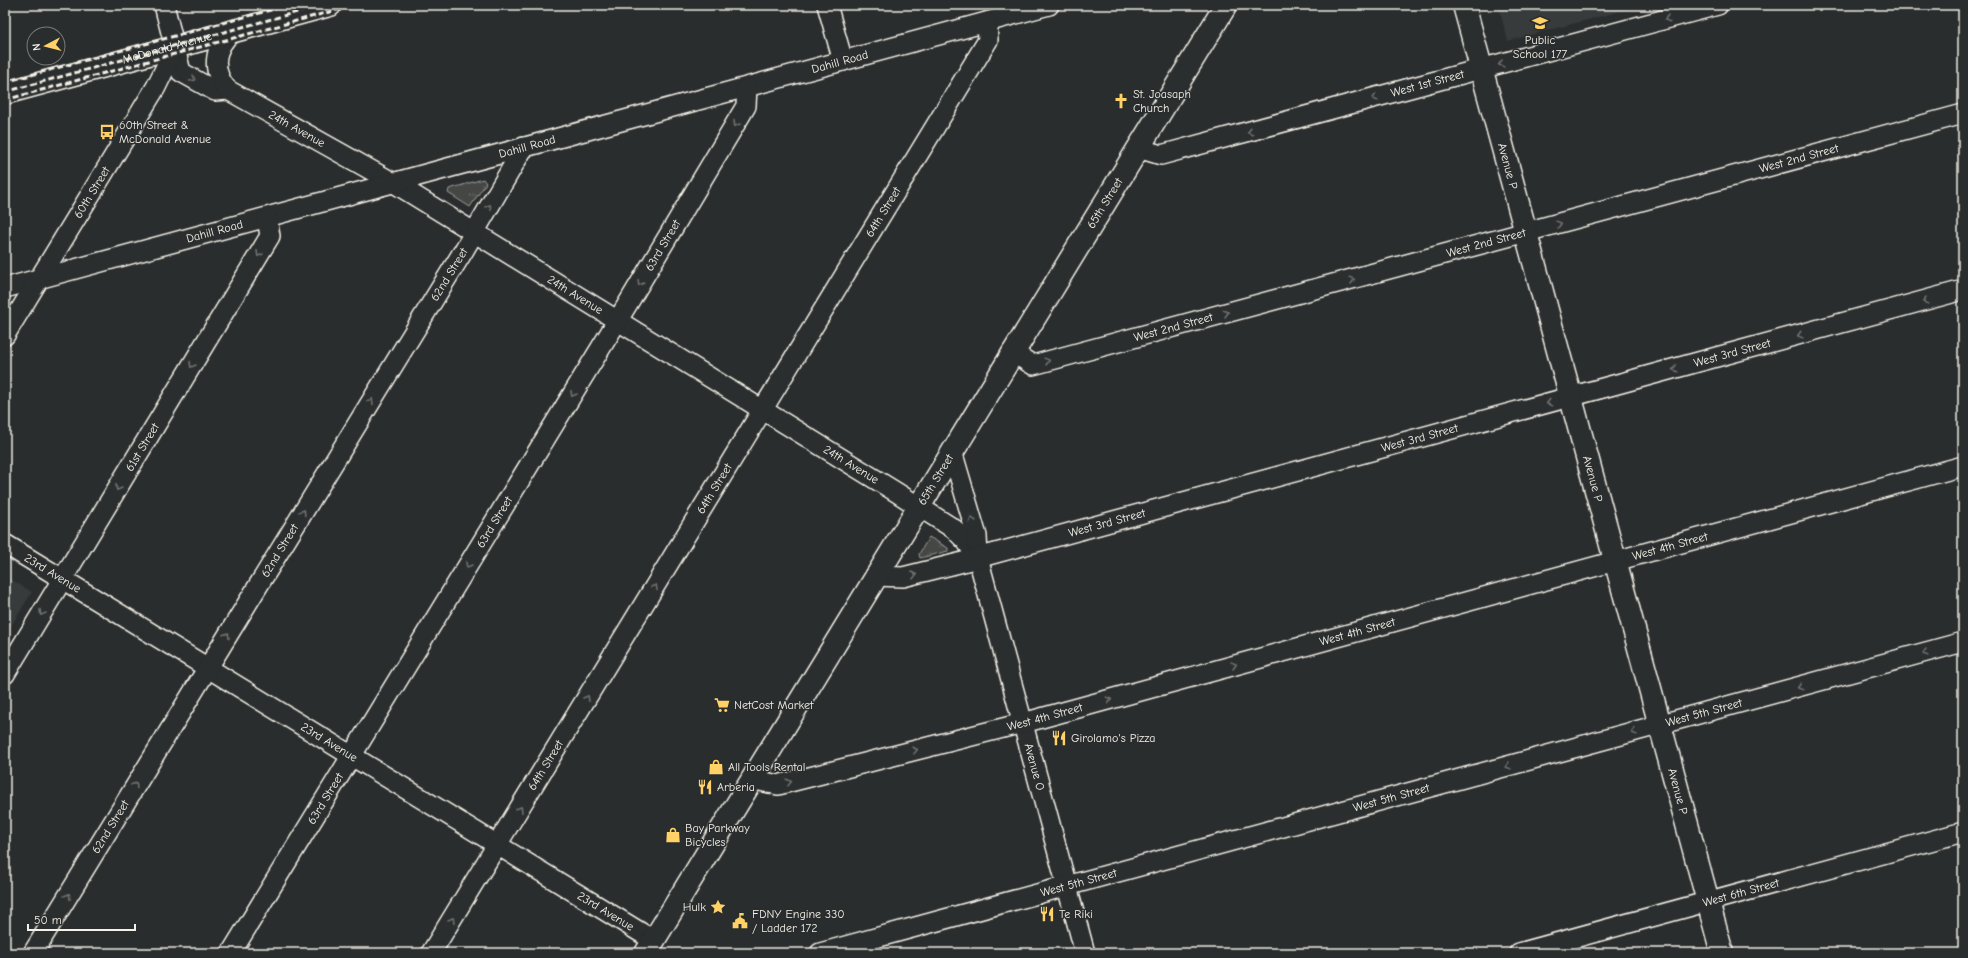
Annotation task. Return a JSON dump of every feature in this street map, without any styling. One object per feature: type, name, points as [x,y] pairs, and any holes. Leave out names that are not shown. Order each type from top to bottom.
[{"type":"main road","name":"McDonald Avenue","points":[[5,93],[330,5]]},
{"type":"main road","name":"65th Street","points":[[649,947],[1012,352],[1226,5]]},
{"type":"main road","name":"Avenue P","points":[[1464,5],[1722,953]]},
{"type":"street","name":"24th Avenue","points":[[164,5],[181,72],[215,91],[228,90]]},
{"type":"street","points":[[827,5],[842,61]]},
{"type":"street","name":"Dahill Road","points":[[5,288],[1049,5]]},
{"type":"street","name":"West 1st Street","points":[[1138,148],[1161,156],[1718,5]]},
{"type":"street","name":"64th Street","points":[[431,953],[988,40],[987,22]]},
{"type":"street","name":"24th Avenue","points":[[232,32],[220,44],[216,60],[218,77],[228,90],[394,183],[918,506]]},
{"type":"street","name":"60th Street","points":[[5,335],[156,87],[175,48]]},
{"type":"street","name":"63rd Street","points":[[231,953],[618,321],[746,106],[747,87]]},
{"type":"street","name":"West 2nd Street","points":[[1012,352],[1033,365],[1963,114]]},
{"type":"street","name":"62nd Street","points":[[33,953],[474,233],[524,147]]},
{"type":"street","name":"61st Street","points":[[5,674],[270,236],[267,218]]},
{"type":"street","name":"West 3rd Street","points":[[875,576],[903,578],[1963,290]]},
{"type":"street","name":"Avenue O","points":[[952,451],[977,536],[978,558],[1085,953]]},
{"type":"street","name":"West 4th Street","points":[[751,780],[778,785],[1023,723],[1963,466]]},
{"type":"street","name":"Avenue O","points":[[918,506],[954,529],[966,541],[978,558]]},
{"type":"street","name":"23rd Avenue","points":[[5,544],[498,845],[649,947]]},
{"type":"street","name":"West 5th Street","points":[[820,953],[1963,642]]},
{"type":"street","name":"West 6th Street","points":[[1519,953],[1963,832]]},
{"type":"shaded area","name":"Public School 177","points":[[1498,5],[1644,5],[1508,41]]},
{"type":"shaded area","points":[[5,576],[32,592],[5,636]]},
{"type":"green space","points":[[483,179],[486,183],[470,207],[448,193],[449,189]]},
{"type":"green space","points":[[929,537],[948,548],[948,551],[920,558],[919,554]]},
{"type":"railway","points":[[5,82],[289,5]]},
{"type":"railway","points":[[5,92],[323,5]]},
{"type":"railway","points":[[5,100],[355,5]]},
{"type":"place","name":"Public School 177","points":[[1540,23]]},
{"type":"place","name":"St. Joasaph Church","points":[[1121,101]]},
{"type":"place","name":"60th Street & McDonald Avenue","points":[[107,132]]},
{"type":"place","name":"NetCost Market","points":[[722,705]]},
{"type":"place","name":"Girolamo's Pizza","points":[[1059,738]]},
{"type":"place","name":"All Tools Rental","points":[[716,767]]},
{"type":"place","name":"Arberia","points":[[705,787]]},
{"type":"place","name":"Bay Parkway Bicycles","points":[[673,835]]},
{"type":"place","name":"Hulk","points":[[718,907]]},
{"type":"place","name":"Te Riki","points":[[1047,914]]},
{"type":"place","name":"FDNY Engine 330 / Ladder 172","points":[[740,921]]}]
